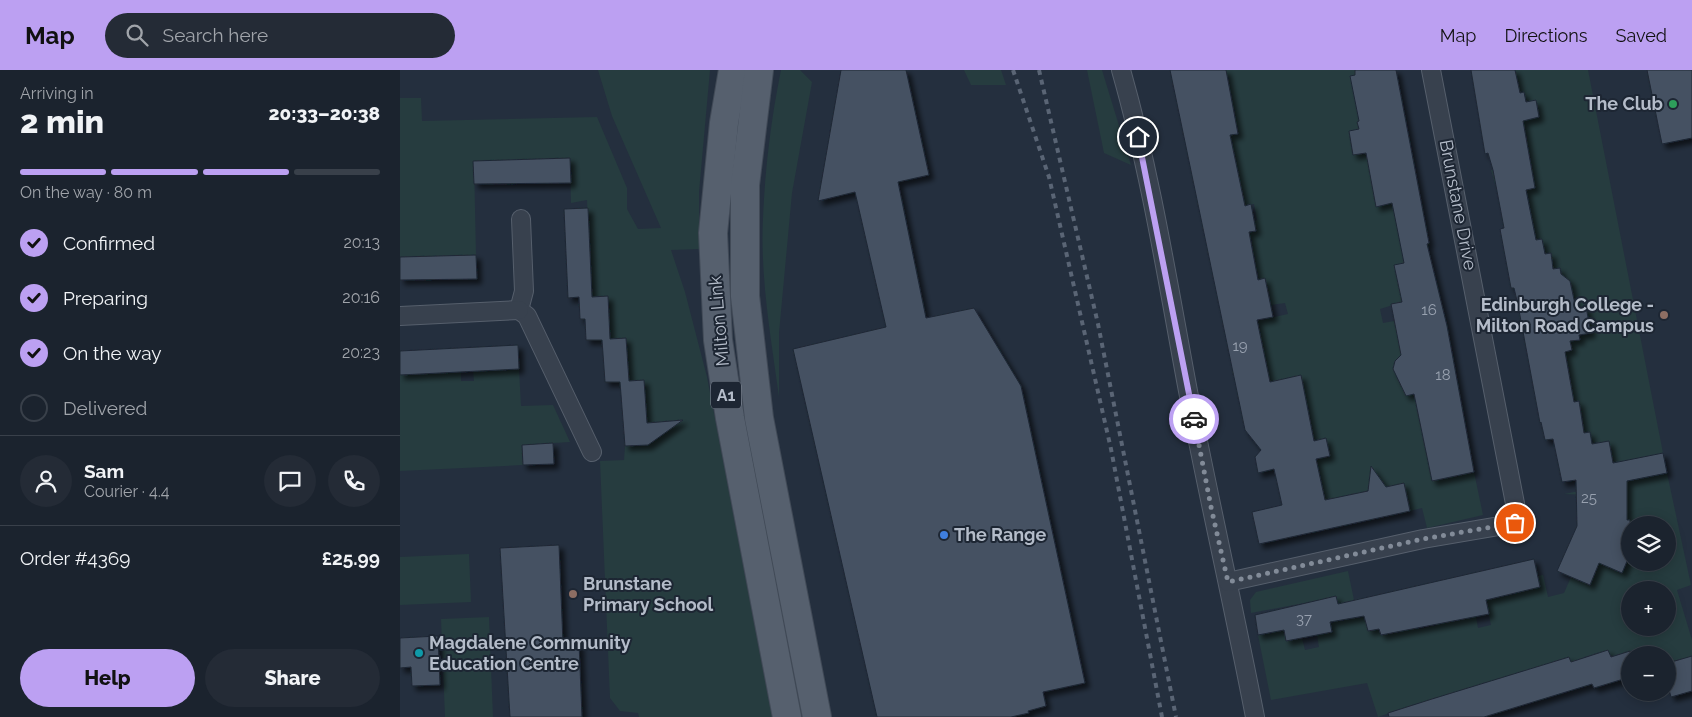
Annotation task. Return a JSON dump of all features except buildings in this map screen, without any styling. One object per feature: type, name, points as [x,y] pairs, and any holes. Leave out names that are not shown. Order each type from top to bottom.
[{"type":"main road","name":"Milton Link","points":[[733,70],[724,123],[713,233],[718,340],[730,418],[787,717]]},
{"type":"main road","name":"Milton Link","points":[[759,70],[745,185],[745,296],[760,418],[817,717]]},
{"type":"street","points":[[1121,70],[1146,171],[1211,507],[1255,717]]},
{"type":"street","name":"Brunstane Drive","points":[[1228,582],[1423,539],[1511,524],[1518,519],[1432,70]]},
{"type":"street","points":[[519,310],[524,291],[521,219]]},
{"type":"street","points":[[400,316],[519,310],[527,316],[592,452]]},
{"type":"green space","points":[[598,70],[710,70],[699,192],[699,249],[671,250],[685,292],[707,377],[772,717],[639,717],[638,713],[620,711],[610,698],[600,461],[624,460],[625,446],[648,445],[662,436],[661,423],[647,423],[644,380],[629,381],[626,338],[610,339],[608,296],[592,297],[587,200],[571,203],[570,158],[474,161],[476,255],[400,257],[400,98],[421,98],[422,121],[597,117],[627,188],[627,209],[638,229],[661,228],[612,116]]},
{"type":"green space","points":[[781,70],[800,70],[812,82],[792,193],[779,333],[779,397],[767,308],[762,240],[771,125]]},
{"type":"green space","points":[[964,70],[1001,70],[1006,85],[971,85]]},
{"type":"green space","points":[[1087,70],[1102,70],[1131,165],[1104,153]]},
{"type":"green space","points":[[1212,70],[1355,70],[1376,118],[1357,122],[1359,129],[1349,132],[1353,155],[1377,150],[1394,156],[1412,152],[1413,155],[1376,207],[1419,198],[1402,249],[1430,243],[1430,245],[1405,252],[1411,296],[1439,291],[1380,309],[1383,323],[1394,321],[1404,357],[1395,361],[1393,369],[1414,394],[1423,436],[1464,428],[1437,465],[1429,468],[1432,481],[1474,472],[1483,515],[1427,528],[1422,508],[1410,511],[1404,483],[1381,488],[1377,475],[1369,477],[1371,490],[1325,500],[1316,460],[1330,456],[1326,438],[1314,441],[1282,417],[1244,425],[1243,422],[1274,416],[1258,373],[1234,378],[1232,371],[1266,363],[1261,339],[1239,343],[1242,324],[1288,314],[1285,303],[1271,305],[1265,278],[1218,288],[1252,248],[1250,237],[1210,245],[1257,220],[1254,204],[1228,209],[1222,183],[1239,179],[1237,168],[1225,170],[1207,140],[1237,134]]},
{"type":"green space","points":[[1515,70],[1588,70],[1663,453],[1613,463],[1609,441],[1573,448],[1584,433],[1579,401],[1537,408],[1535,396],[1561,391],[1571,383],[1569,375],[1559,377],[1532,358],[1571,351],[1570,341],[1580,340],[1579,335],[1591,333],[1586,307],[1520,319],[1519,313],[1569,290],[1571,287],[1567,279],[1538,272],[1552,262],[1550,253],[1536,256],[1542,239],[1533,240],[1530,223],[1504,228],[1503,224],[1523,220],[1521,211],[1530,209],[1526,190],[1535,188],[1533,176],[1495,184],[1491,170],[1531,163],[1525,131],[1483,129],[1539,117],[1536,101],[1526,102],[1524,93],[1504,97],[1476,97],[1473,83],[1516,75]]},
{"type":"green space","points":[[519,369],[521,406],[553,405],[570,442],[522,445],[523,465],[400,471],[400,375],[461,372],[461,381],[474,381],[473,371]]},
{"type":"green space","points":[[1667,473],[1691,585],[1677,590],[1692,640],[1692,656],[1676,661],[1676,646],[1621,646],[1621,654],[1614,656],[1621,680],[1618,681],[1608,650],[1584,657],[1592,685],[1579,688],[1569,657],[1545,665],[1554,696],[1541,700],[1532,669],[1497,680],[1506,711],[1492,715],[1483,684],[1432,699],[1438,717],[1415,704],[1378,717],[1367,683],[1271,700],[1258,635],[1277,631],[1273,612],[1280,611],[1286,641],[1302,638],[1305,650],[1319,647],[1317,635],[1332,632],[1330,622],[1341,620],[1336,597],[1251,613],[1250,600],[1256,592],[1348,571],[1354,600],[1360,598],[1368,631],[1379,629],[1381,635],[1410,628],[1418,620],[1420,629],[1436,625],[1434,616],[1464,605],[1467,618],[1476,617],[1478,628],[1491,625],[1486,600],[1496,597],[1490,569],[1494,568],[1509,594],[1540,587],[1538,576],[1543,575],[1548,597],[1564,593],[1571,577],[1590,584],[1599,563],[1621,540],[1621,571],[1676,571],[1676,516],[1623,516],[1589,495],[1564,494]]},
{"type":"green space","points":[[469,554],[471,602],[400,605],[400,557]]},
{"type":"green space","points":[[489,617],[493,717],[445,717],[441,619]]},
{"type":"railway","points":[[1013,70],[1049,177],[1111,449],[1162,717]]},
{"type":"railway","points":[[1039,70],[1098,324],[1176,717]]},
{"type":"way so far","points":[[1194,419],[1228,582],[1423,539],[1515,523]]},
{"type":"place","name":"The Club","points":[[1673,104]]},
{"type":"place","name":"Edinburgh College - Milton Road Campus","points":[[1664,315]]},
{"type":"place","name":"The Range","points":[[944,535]]},
{"type":"place","name":"Brunstane Primary School","points":[[573,594]]},
{"type":"place","name":"Magdalene Community Education Centre","points":[[419,653]]},
{"type":"route","points":[[1138,137],[1194,419]]}]
